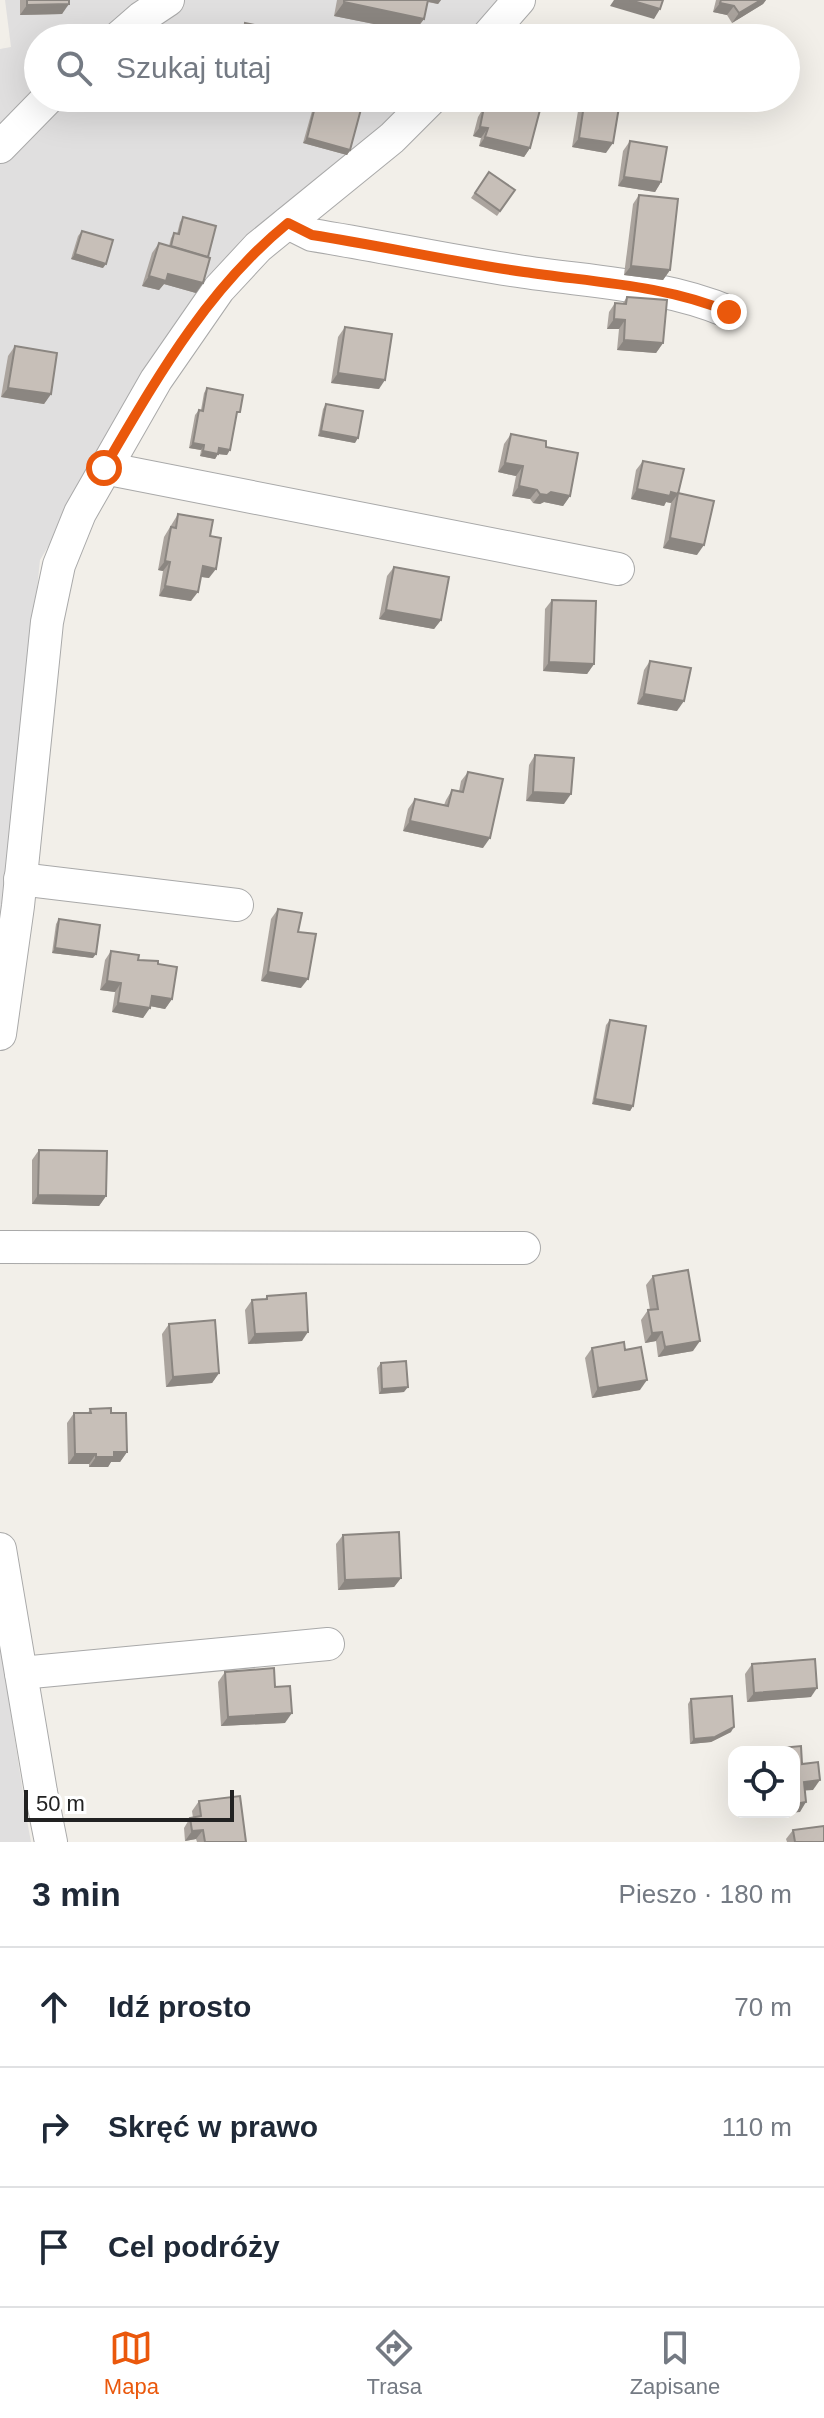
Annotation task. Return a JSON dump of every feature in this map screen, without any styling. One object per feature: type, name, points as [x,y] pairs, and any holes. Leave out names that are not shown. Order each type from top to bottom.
[{"type":"street","points":[[134,24],[168,0]]},
{"type":"street","points":[[498,24],[519,0]]},
{"type":"street","points":[[0,147],[34,112]]},
{"type":"street","points":[[0,1034],[47,622],[59,565],[80,513],[174,352],[219,289],[258,247],[392,138],[418,112]]},
{"type":"street","points":[[288,223],[312,235],[513,271],[657,290],[704,301],[729,312]]},
{"type":"street","points":[[104,468],[618,569]]},
{"type":"street","points":[[20,879],[237,905]]},
{"type":"street","points":[[0,1247],[524,1248]]},
{"type":"street","points":[[0,1549],[51,1842]]},
{"type":"street","points":[[21,1673],[328,1644]]},
{"type":"shaded area","points":[[5,0],[504,0],[486,24],[24,24],[24,112],[405,112],[179,328],[40,560],[0,938],[0,49],[11,47]]},
{"type":"shaded area","points":[[0,1641],[28,1826],[31,1842],[0,1842]]},
{"type":"building","points":[[27,0],[69,0],[69,4],[27,5]]},
{"type":"building","points":[[344,0],[428,0],[424,19]]},
{"type":"building","points":[[630,0],[663,0],[660,9]]},
{"type":"building","points":[[721,0],[761,0],[739,13],[734,6],[720,3]]},
{"type":"building","points":[[314,112],[360,112],[350,150],[307,138]]},
{"type":"building","points":[[483,112],[539,112],[530,148],[485,137],[488,128],[480,127]]},
{"type":"building","points":[[583,112],[618,112],[613,143],[579,138]]},
{"type":"building","points":[[630,141],[667,147],[661,182],[624,177]]},
{"type":"building","points":[[489,172],[515,190],[500,211],[475,193]]},
{"type":"building","points":[[639,195],[678,199],[670,270],[631,266]]},
{"type":"building","points":[[183,217],[216,226],[208,257],[171,246],[174,233],[179,234]]},
{"type":"building","points":[[82,231],[113,240],[106,264],[75,254]]},
{"type":"building","points":[[159,243],[210,258],[203,283],[168,274],[166,281],[149,276]]},
{"type":"building","points":[[627,297],[667,300],[663,343],[624,340],[625,320],[614,319],[615,303],[626,304]]},
{"type":"building","points":[[345,327],[392,334],[385,380],[338,373]]},
{"type":"building","points":[[15,346],[57,353],[51,394],[8,388]]},
{"type":"building","points":[[207,388],[243,395],[230,450],[219,448],[218,454],[203,451],[204,445],[193,443]]},
{"type":"building","points":[[326,404],[363,411],[358,438],[321,431]]},
{"type":"building","points":[[511,434],[546,441],[546,447],[578,453],[570,496],[551,492],[540,494],[537,490],[519,486],[523,466],[505,463]]},
{"type":"building","points":[[643,461],[684,469],[678,494],[671,492],[670,496],[637,489]]},
{"type":"building","points":[[678,493],[714,501],[704,545],[670,538]]},
{"type":"building","points":[[178,514],[213,520],[210,536],[221,538],[216,569],[203,566],[198,592],[165,586],[170,562],[165,561],[171,527],[176,528]]},
{"type":"building","points":[[394,567],[449,577],[441,620],[386,610]]},
{"type":"building","points":[[552,600],[596,601],[594,664],[549,662]]},
{"type":"building","points":[[650,661],[691,668],[684,701],[644,694]]},
{"type":"building","points":[[535,755],[574,758],[571,794],[533,792]]},
{"type":"building","points":[[468,772],[503,779],[490,838],[410,821],[415,799],[448,806],[452,790],[463,792]]},
{"type":"building","points":[[278,909],[302,913],[298,932],[316,934],[308,979],[268,972]]},
{"type":"building","points":[[59,919],[100,925],[96,954],[55,948]]},
{"type":"building","points":[[111,951],[139,955],[138,960],[158,961],[158,964],[177,967],[172,999],[152,996],[150,1008],[118,1003],[121,983],[107,981]]},
{"type":"building","points":[[610,1020],[646,1026],[633,1106],[595,1099]]},
{"type":"building","points":[[39,1150],[107,1151],[106,1196],[38,1195]]},
{"type":"building","points":[[688,1270],[700,1341],[665,1347],[662,1332],[652,1333],[648,1310],[658,1309],[653,1276]]},
{"type":"building","points":[[306,1293],[308,1332],[255,1334],[252,1300]]},
{"type":"building","points":[[215,1320],[219,1373],[173,1377],[169,1324]]},
{"type":"building","points":[[624,1342],[625,1350],[641,1347],[647,1380],[598,1388],[592,1348]]},
{"type":"building","points":[[406,1361],[408,1387],[382,1389],[381,1363]]},
{"type":"building","points":[[111,1408],[111,1413],[126,1413],[127,1452],[114,1452],[114,1457],[75,1454],[74,1413]]},
{"type":"building","points":[[399,1532],[401,1578],[345,1580],[343,1535]]},
{"type":"building","points":[[815,1659],[817,1688],[754,1693],[752,1664]]},
{"type":"building","points":[[274,1668],[275,1687],[290,1686],[292,1713],[228,1717],[225,1672]]},
{"type":"building","points":[[732,1696],[734,1727],[715,1737],[694,1739],[691,1699]]},
{"type":"building","points":[[800,1746],[802,1764],[818,1762],[820,1780],[804,1782],[806,1802],[800,1803]]},
{"type":"building","points":[[240,1796],[246,1842],[205,1842],[203,1830],[192,1831],[190,1818],[201,1816],[199,1801]]},
{"type":"building","points":[[824,1826],[824,1842],[795,1842],[793,1830]]},
{"type":"route","points":[[104,468],[174,352],[219,289],[258,247],[288,223],[312,235],[513,271],[657,290],[704,301],[729,312]]}]
